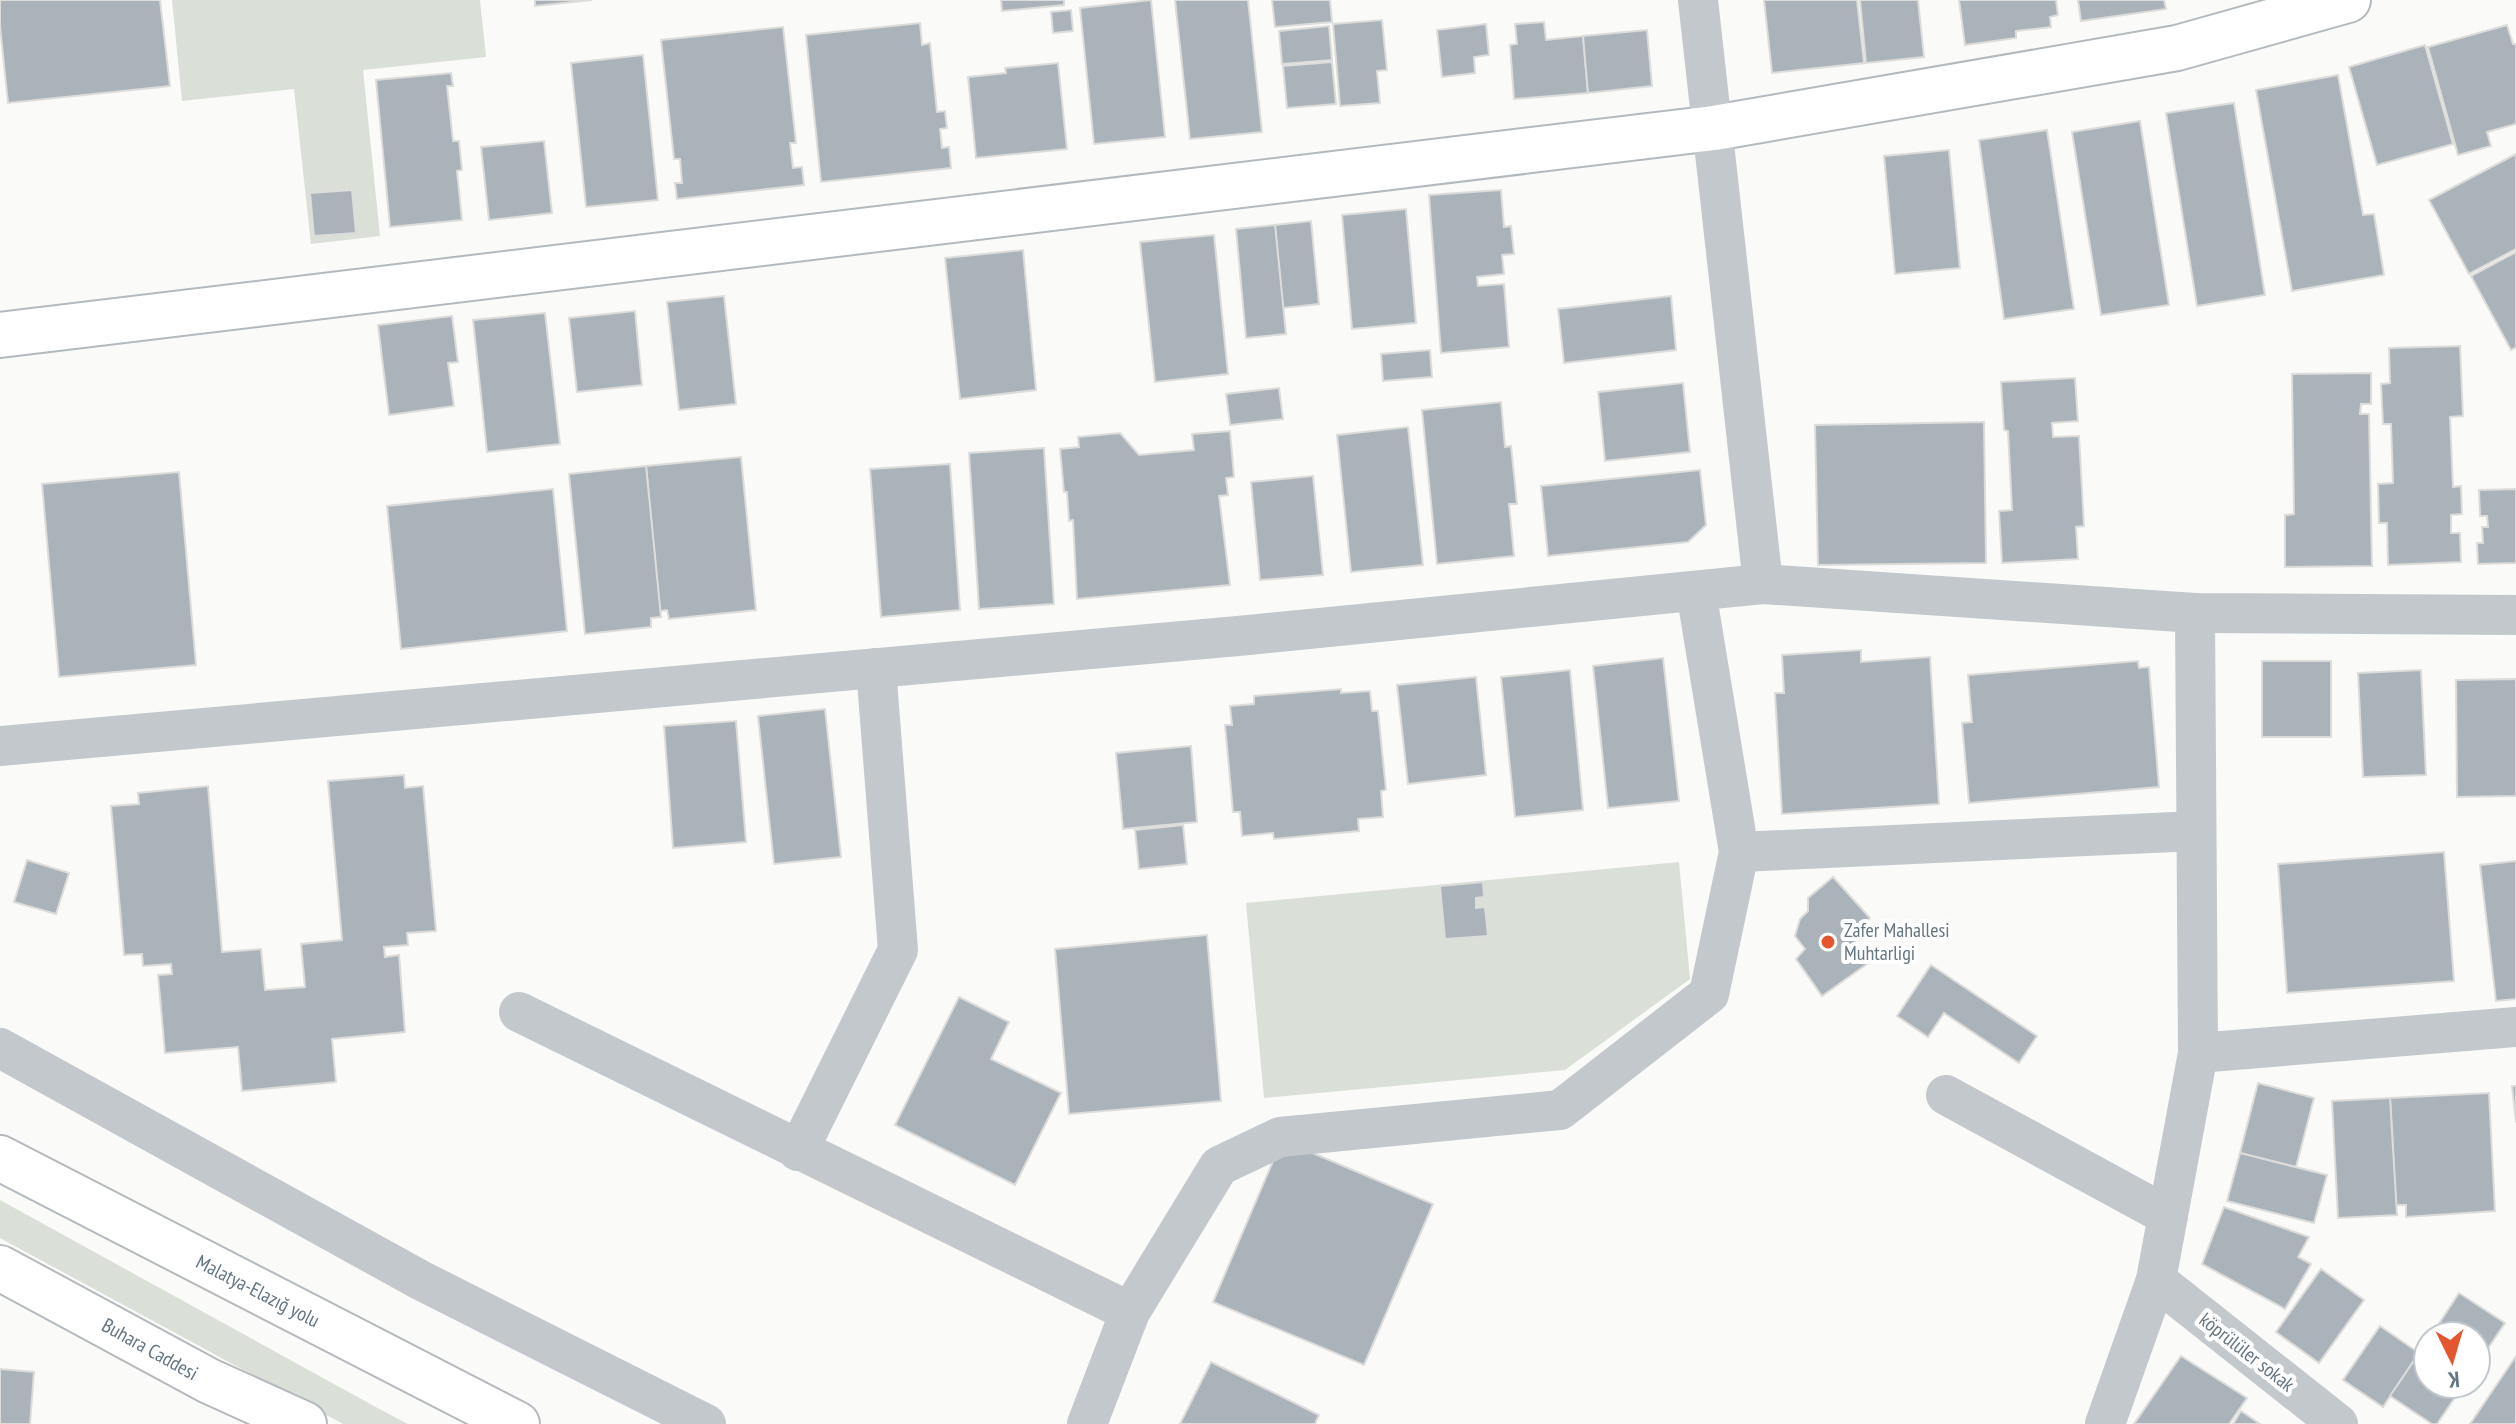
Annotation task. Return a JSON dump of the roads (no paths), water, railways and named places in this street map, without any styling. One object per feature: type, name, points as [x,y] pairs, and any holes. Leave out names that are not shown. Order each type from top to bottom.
[{"type":"main road","points":[[0,335],[1714,128],[2177,48],[2348,0]]},
{"type":"main road","name":"Malatya-Elazığ yolu","points":[[0,1158],[517,1424]]},
{"type":"main road","name":"Buhara Caddesi","points":[[0,1268],[209,1381],[304,1424]]},
{"type":"street","points":[[1698,0],[1763,584]]},
{"type":"street","points":[[0,746],[1249,635],[1763,584],[2195,613],[2516,615]]},
{"type":"street","points":[[1087,1424],[1130,1312],[1219,1166],[1280,1137],[1560,1110],[1709,994],[1739,852],[1696,591]]},
{"type":"street","points":[[2105,1424],[2156,1280],[2198,1053],[2195,613]]},
{"type":"street","points":[[798,1151],[898,950],[876,668]]},
{"type":"street","points":[[1739,852],[2196,831]]},
{"type":"street","points":[[519,1012],[1130,1312]]},
{"type":"street","points":[[2198,1053],[2516,1027]]},
{"type":"street","points":[[0,1048],[422,1281],[706,1424]]},
{"type":"street","points":[[1946,1095],[2168,1216]]},
{"type":"street","name":"köprülüler sokak","points":[[2156,1280],[2338,1424]]},
{"type":"place","name":"Zafer Mahallesi Muhtarligi","points":[[1828,942]]}]
